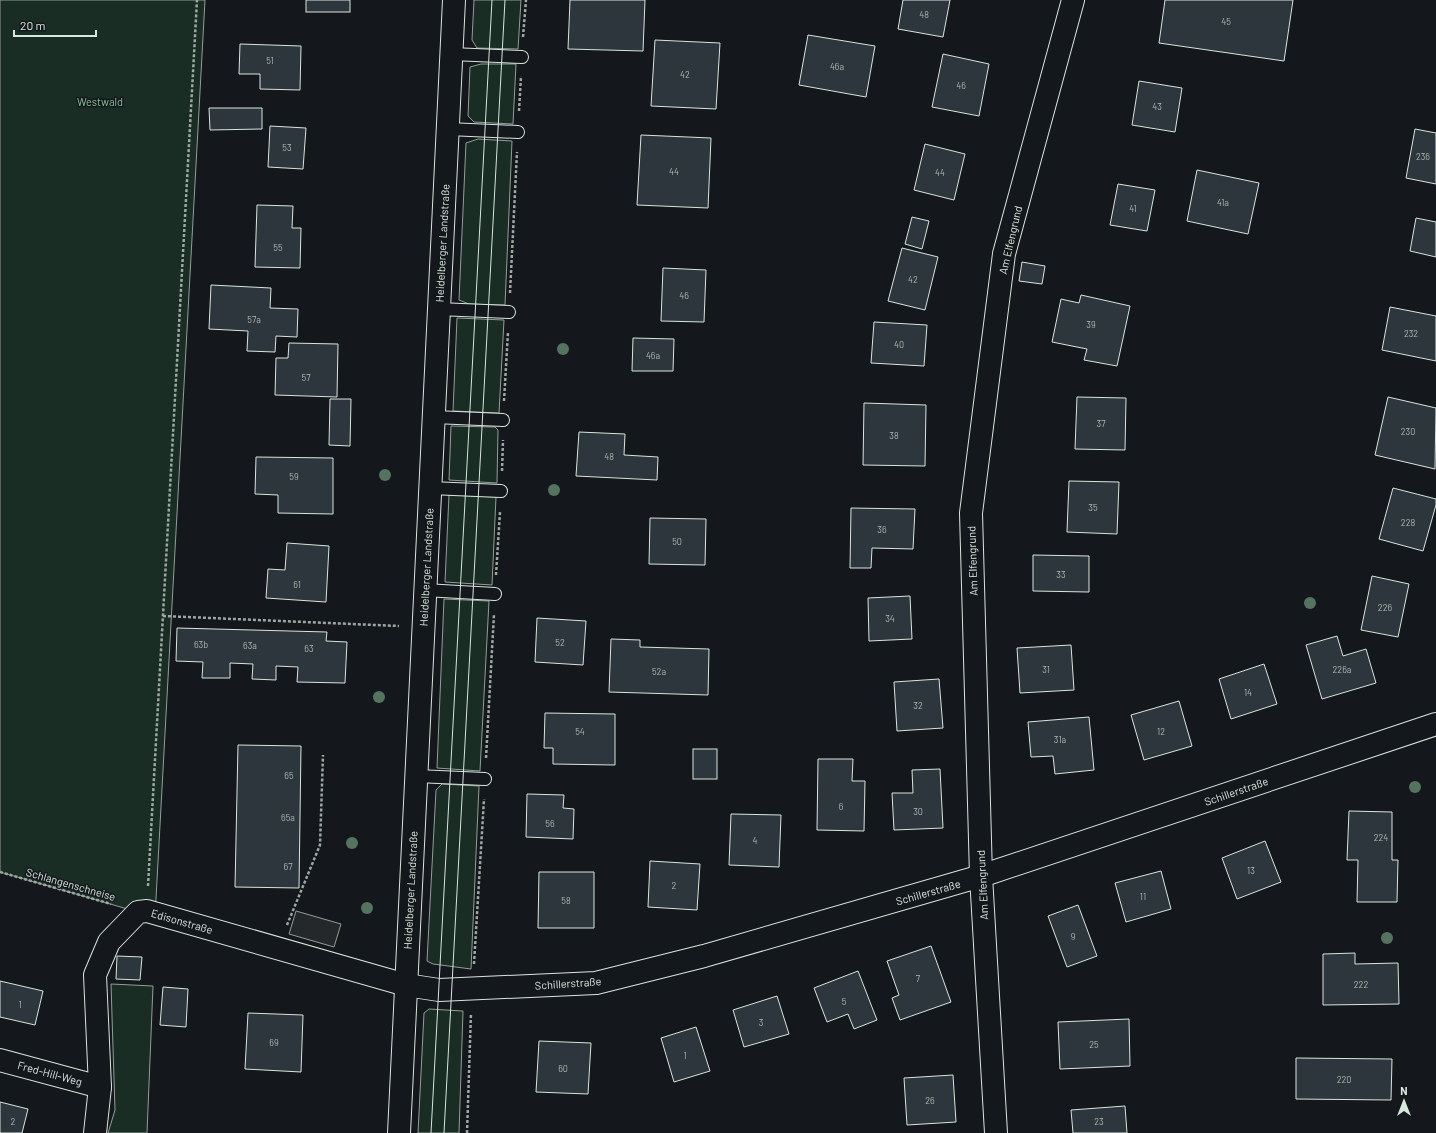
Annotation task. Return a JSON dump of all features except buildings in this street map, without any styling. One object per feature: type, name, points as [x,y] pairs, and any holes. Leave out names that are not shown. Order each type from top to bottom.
[{"type":"street","name":"Heidelberger Landstraße","points":[[398,1133],[454,0]]},
{"type":"street","name":"Am Elfengrund","points":[[996,1133],[981,876],[971,513],[1004,254],[1073,0]]},
{"type":"street","name":"Schillerstraße","points":[[406,985],[439,990],[596,983],[704,956],[981,876],[1436,724]]},
{"type":"street","name":"Edisonstraße","points":[[96,1133],[100,1087],[95,974],[109,942],[142,912],[278,948],[406,985]]},
{"type":"street","name":"Fred-Hill-Weg","points":[[0,1060],[100,1087]]},
{"type":"lane","points":[[451,54],[522,57]]},
{"type":"lane","points":[[448,129],[518,132]]},
{"type":"lane","points":[[438,309],[509,312]]},
{"type":"lane","points":[[434,417],[503,420]]},
{"type":"lane","points":[[430,488],[501,491]]},
{"type":"lane","points":[[424,590],[495,594]]},
{"type":"lane","points":[[416,776],[485,779]]},
{"type":"path","points":[[142,912],[163,616],[197,0]]},
{"type":"path","points":[[466,1133],[472,988],[501,491],[503,420],[526,0]]},
{"type":"path","points":[[163,616],[423,627]]},
{"type":"path","points":[[278,948],[320,844],[323,755]]},
{"type":"path","name":"Schlangenschneise","points":[[0,872],[142,912]]},
{"type":"green space","name":"Westwald","points":[[0,0],[205,0],[155,917],[0,872]]},
{"type":"green space","points":[[474,0],[521,0],[518,49],[477,48],[472,40]]},
{"type":"green space","points":[[481,64],[516,64],[513,124],[474,122],[468,116],[470,67]]},
{"type":"green space","points":[[478,139],[512,141],[505,305],[469,304],[459,300],[466,143]]},
{"type":"green space","points":[[457,318],[504,320],[499,413],[453,411]]},
{"type":"green space","points":[[451,426],[495,427],[498,430],[497,483],[449,480]]},
{"type":"green space","points":[[449,495],[496,497],[492,585],[445,582]]},
{"type":"green space","points":[[444,599],[489,601],[480,771],[437,768]]},
{"type":"green space","points":[[442,784],[479,786],[471,969],[433,964],[427,961],[436,790]]},
{"type":"green space","points":[[111,984],[153,986],[147,1133],[108,1133],[115,1110]]},
{"type":"green space","points":[[429,1009],[463,1011],[459,1133],[418,1133],[424,1013]]},
{"type":"shaded area","points":[[296,911],[341,924],[334,947],[289,934]]},
{"type":"tram line","points":[[431,1133],[492,0]]},
{"type":"tram line","points":[[444,1133],[505,0]]}]
